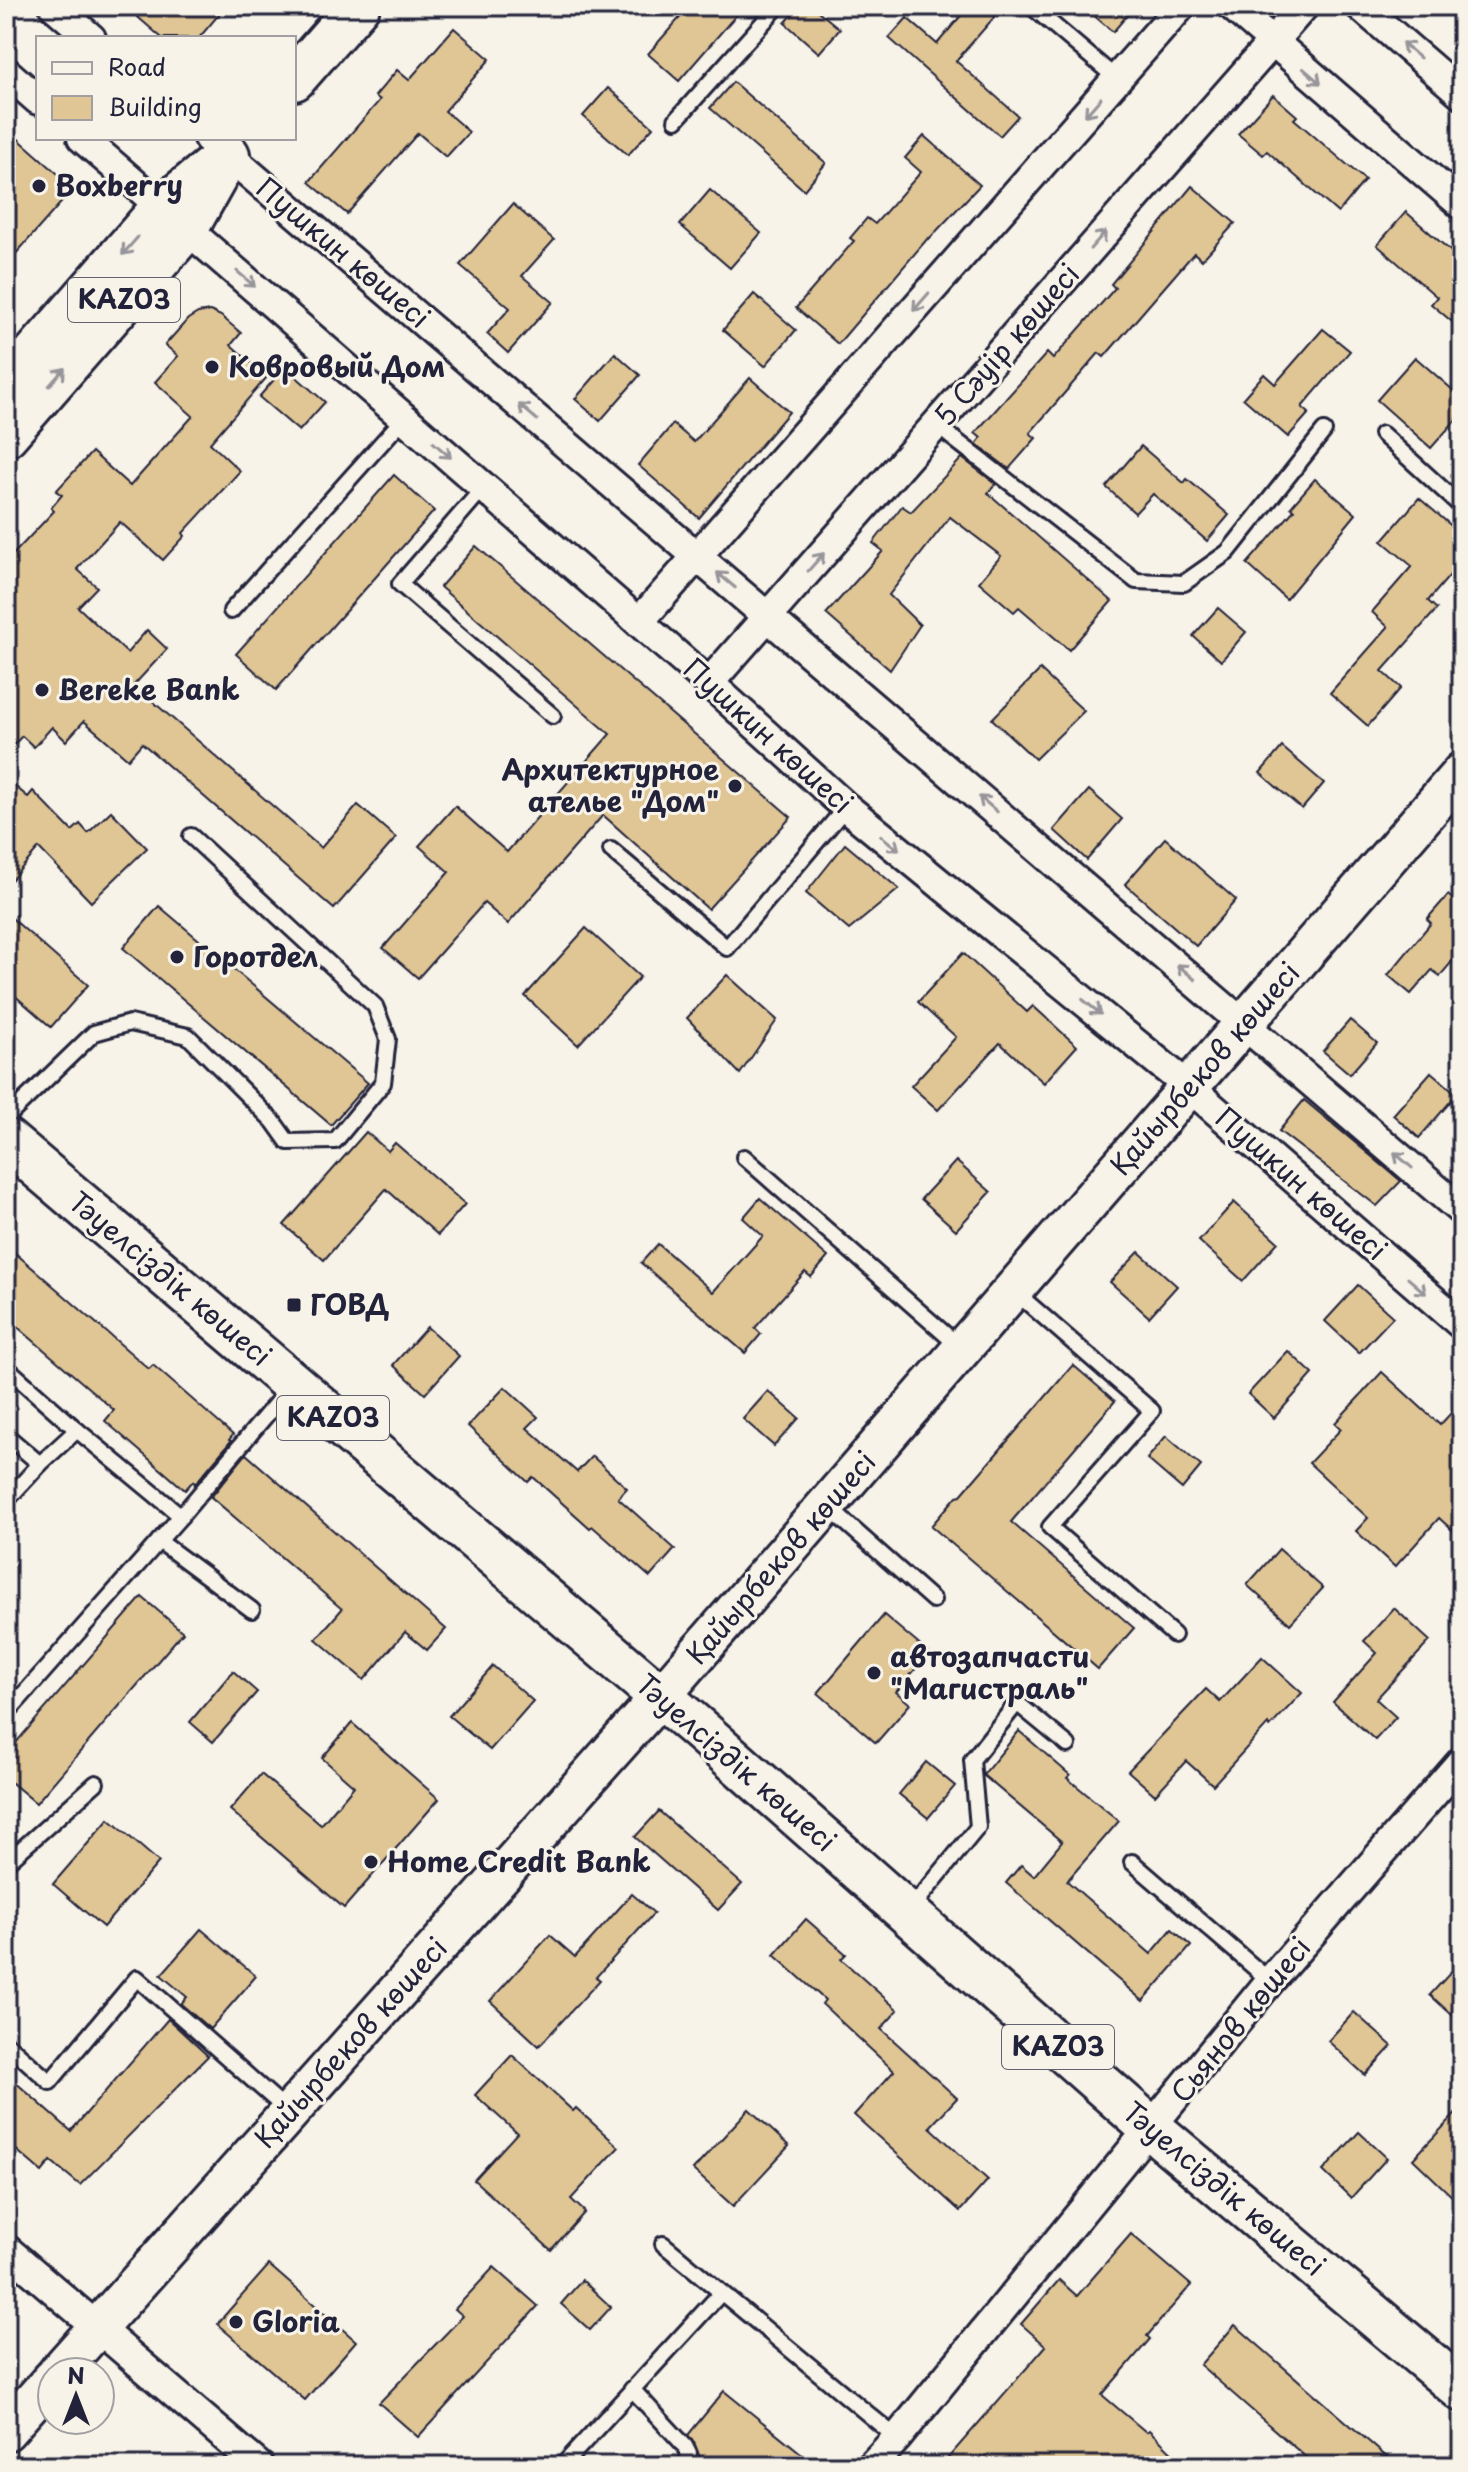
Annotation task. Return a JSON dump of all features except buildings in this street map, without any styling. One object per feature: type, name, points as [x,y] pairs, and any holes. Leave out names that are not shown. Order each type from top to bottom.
[{"type":"main road","points":[[296,77],[358,6]]},
{"type":"main road","name":"KАZ03","points":[[6,435],[175,218],[226,144]]},
{"type":"main road","name":"KАZ03","points":[[6,387],[175,218]]},
{"type":"main road","name":"Қайырбеков көшесі","points":[[72,2356],[661,1696],[1462,772]]},
{"type":"main road","name":"Тәуелсіздік көшесі","points":[[6,1140],[661,1696],[1152,2129],[1462,2390]]},
{"type":"main road","points":[[6,2431],[36,2397]]},
{"type":"street","points":[[54,6],[89,36]]},
{"type":"street","points":[[639,622],[1181,6]]},
{"type":"street","points":[[1232,6],[1462,205]]},
{"type":"street","name":"5 Сәуір көшесі","points":[[709,683],[1304,6]]},
{"type":"street","points":[[1360,6],[1462,94]]},
{"type":"street","points":[[6,72],[36,98]]},
{"type":"street","name":"Пушкин көшесі","points":[[84,140],[709,683],[846,807],[1189,1087],[1462,1325]]},
{"type":"street","name":"Пушкин көшесі","points":[[226,144],[698,556],[1462,1211]]},
{"type":"street","name":"Сьянов көшесі","points":[[871,2466],[1152,2129],[1270,1981],[1462,1761]]},
{"type":"street","points":[[6,2249],[259,2466]]},
{"type":"lane","points":[[676,120],[778,6]]},
{"type":"lane","points":[[1031,6],[1117,79]]},
{"type":"lane","points":[[231,611],[404,418]]},
{"type":"lane","points":[[936,425],[1136,581],[1184,583],[1228,552],[1324,431]]},
{"type":"lane","points":[[1382,434],[1462,507]]},
{"type":"lane","points":[[484,487],[400,584],[553,716]]},
{"type":"lane","points":[[611,850],[727,948],[846,807]]},
{"type":"lane","points":[[6,1118],[94,1033],[130,1023],[188,1036],[273,1121],[288,1142],[335,1141],[383,1083],[388,1039],[375,1006],[191,836]]},
{"type":"lane","points":[[744,1157],[962,1349]]},
{"type":"lane","points":[[1013,1290],[1152,1411],[1050,1527],[1174,1635]]},
{"type":"lane","points":[[6,1367],[181,1516]]},
{"type":"lane","points":[[6,1714],[181,1516],[293,1383]]},
{"type":"lane","points":[[6,1501],[77,1430]]},
{"type":"lane","points":[[6,1435],[40,1464]]},
{"type":"lane","points":[[826,1506],[933,1600]]},
{"type":"lane","points":[[159,1541],[252,1610]]},
{"type":"lane","points":[[907,1914],[978,1827],[972,1760],[1017,1703],[1068,1745]]},
{"type":"lane","points":[[6,1863],[96,1783]]},
{"type":"lane","points":[[1132,1862],[1270,1981]]},
{"type":"lane","points":[[6,2043],[50,2082],[137,1978],[289,2113]]},
{"type":"lane","points":[[663,2244],[897,2438]]},
{"type":"lane","points":[[562,2466],[721,2293]]},
{"type":"lane","points":[[632,2389],[685,2446],[689,2454],[687,2466]]},
{"type":"place","name":"Boxberry","points":[[39,186]]},
{"type":"place","name":"Ковровый Дом","points":[[212,367]]},
{"type":"place","name":"Bereke Bank","points":[[42,690]]},
{"type":"place","name":"Архитектурное ателье \"Дом\"","points":[[735,786]]},
{"type":"place","name":"Горотдел","points":[[177,957]]},
{"type":"place","name":"ГОВД","points":[[294,1305]]},
{"type":"place","name":"автозапчасти \"Магистраль\"","points":[[874,1673]]},
{"type":"place","name":"Home Credit Bank","points":[[371,1862]]},
{"type":"place","name":"Gloria","points":[[236,2322]]}]
